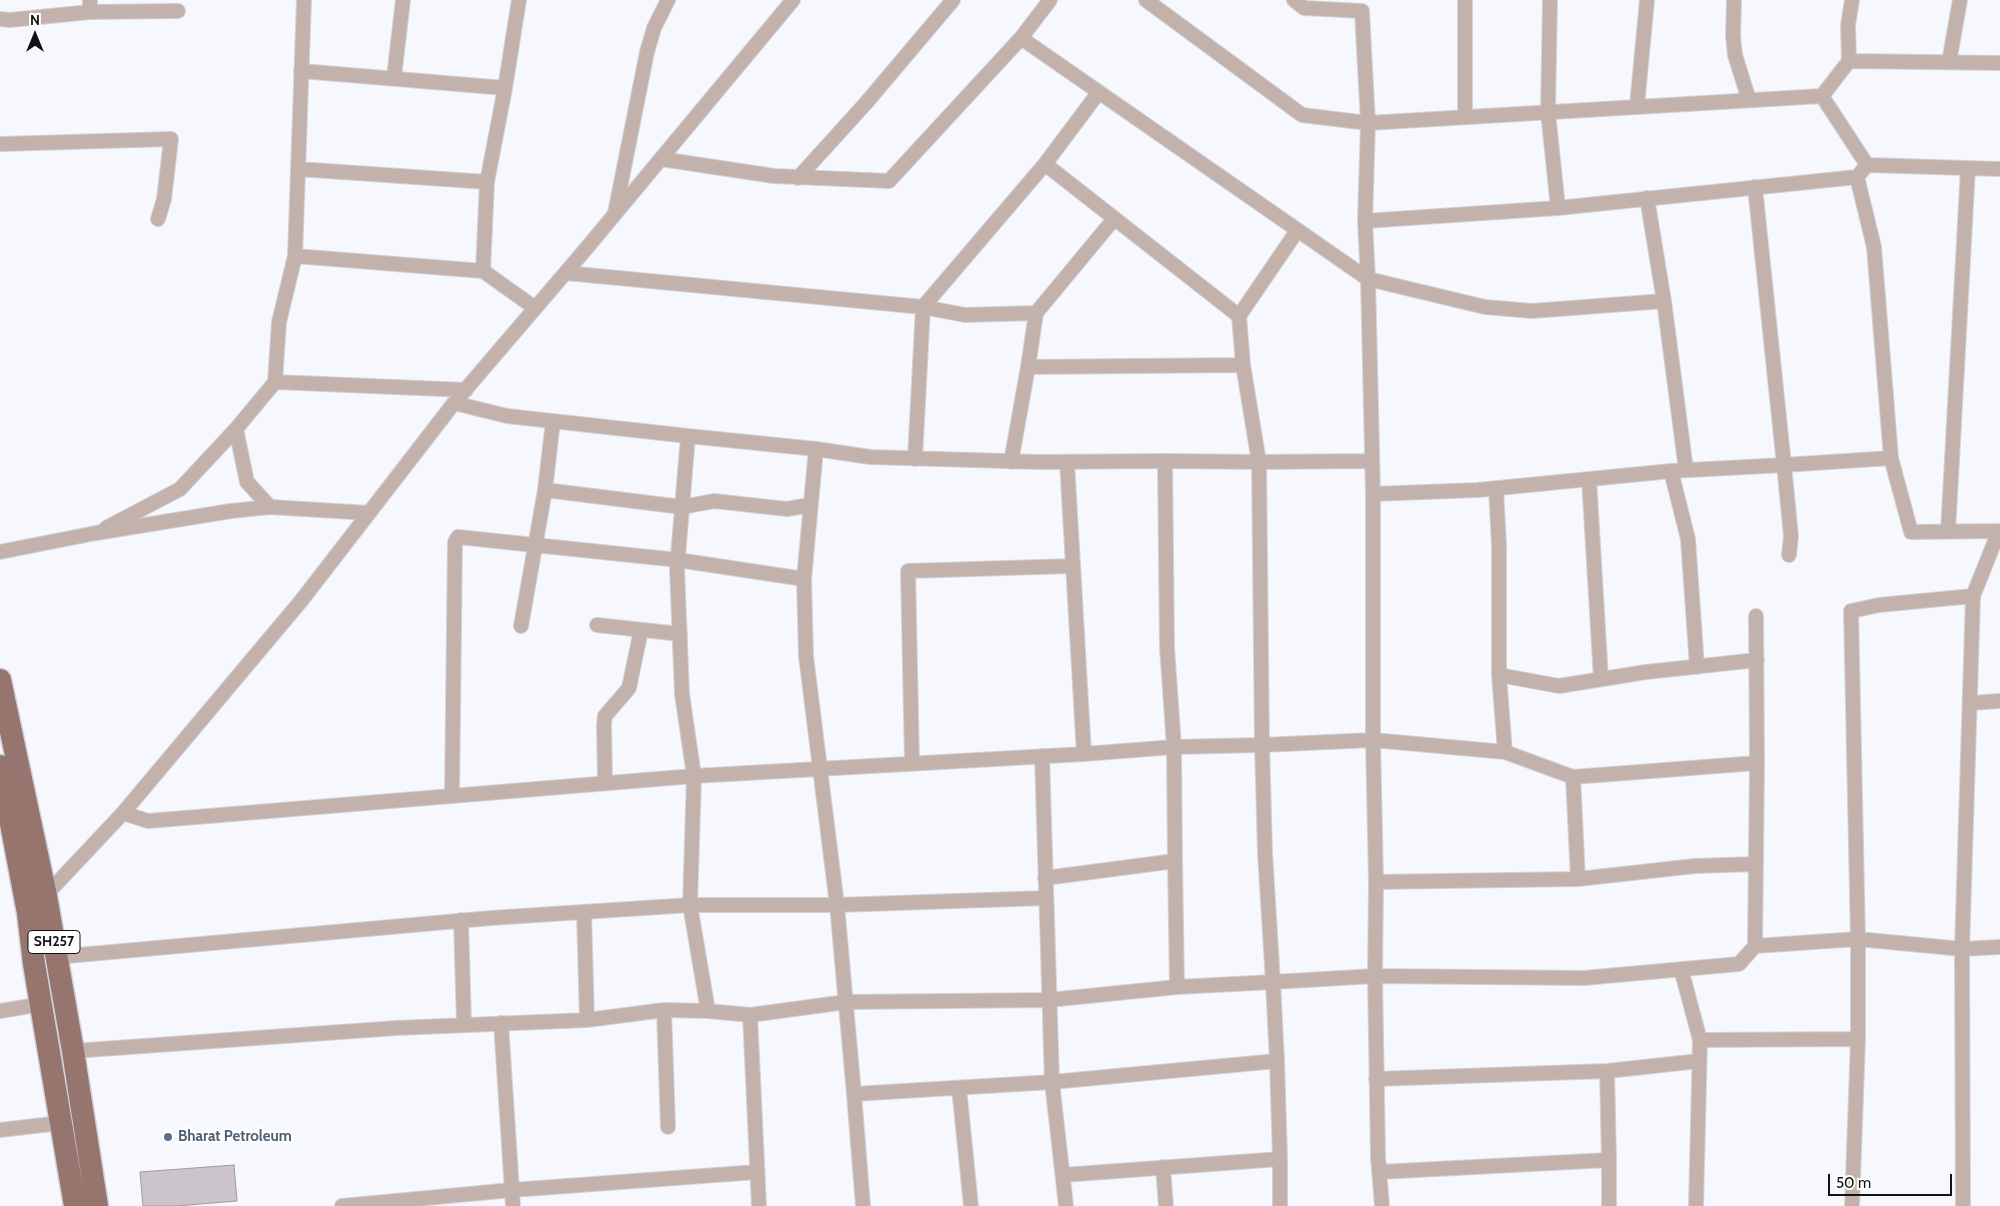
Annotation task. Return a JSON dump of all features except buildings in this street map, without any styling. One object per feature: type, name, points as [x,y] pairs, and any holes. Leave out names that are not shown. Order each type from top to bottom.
[{"type":"main road","name":"SH257","points":[[0,680],[46,896],[97,1206]]},
{"type":"main road","name":"SH257","points":[[0,766],[28,913],[34,964],[75,1206]]},
{"type":"street","points":[[96,533],[180,489],[236,429],[275,382],[279,322],[295,256],[304,0]]},
{"type":"street","points":[[394,77],[403,0]]},
{"type":"street","points":[[483,271],[487,182],[519,0]]},
{"type":"street","points":[[615,214],[646,52],[654,28],[668,0]]},
{"type":"street","points":[[28,913],[123,813],[301,601],[454,403],[615,214],[793,0]]},
{"type":"street","points":[[798,178],[953,0]]},
{"type":"street","points":[[661,159],[774,176],[889,181],[1021,38],[1050,0]]},
{"type":"street","points":[[1294,0],[1304,8],[1362,6],[1368,123],[1365,221],[1373,494],[1376,1079],[1382,1206]]},
{"type":"street","points":[[1465,0],[1465,117]]},
{"type":"street","points":[[1550,0],[1548,112],[1558,208]]},
{"type":"street","points":[[1638,106],[1647,0]]},
{"type":"street","points":[[1734,0],[1733,36],[1735,54],[1749,100]]},
{"type":"street","points":[[1154,2],[1302,115],[1368,123],[1822,96],[1849,61],[1848,25],[1852,0]]},
{"type":"street","points":[[1949,62],[1960,0]]},
{"type":"street","points":[[0,19],[10,20],[90,6],[178,11]]},
{"type":"street","points":[[1021,38],[1368,279],[1485,307],[1532,311],[1664,301]]},
{"type":"street","points":[[1849,61],[2000,63]]},
{"type":"street","points":[[301,71],[394,77],[505,88]]},
{"type":"street","points":[[915,459],[924,307],[1045,164],[1099,92]]},
{"type":"street","points":[[1822,96],[1867,165]]},
{"type":"street","points":[[1,143],[171,138],[164,199],[158,219]]},
{"type":"street","points":[[1045,164],[1239,316]]},
{"type":"street","points":[[1365,221],[1558,208],[1857,177],[1867,165]]},
{"type":"street","points":[[1867,165],[2000,169]]},
{"type":"street","points":[[1948,532],[1968,168]]},
{"type":"street","points":[[298,169],[487,182]]},
{"type":"street","points":[[1857,177],[1874,247],[1891,458],[1911,532],[2000,531],[1973,596],[1962,949],[1963,1206]]},
{"type":"street","points":[[1756,187],[1791,536],[1789,556]]},
{"type":"street","points":[[1648,198],[1664,301],[1686,470]]},
{"type":"street","points":[[1011,462],[1036,314],[1114,218]]},
{"type":"street","points":[[1280,1206],[1277,1061],[1265,853],[1259,462],[1243,365],[1239,316],[1297,231]]},
{"type":"street","points":[[295,256],[483,271],[535,308]]},
{"type":"street","points":[[566,272],[924,307],[965,315],[1036,314]]},
{"type":"street","points":[[1028,367],[1243,365]]},
{"type":"street","points":[[275,382],[466,390]]},
{"type":"street","points":[[454,403],[507,416],[816,449],[870,457],[1011,462],[1372,461]]},
{"type":"street","points":[[521,626],[545,490],[553,421]]},
{"type":"street","points":[[236,429],[248,482],[270,508]]},
{"type":"street","points":[[688,436],[678,560],[682,694],[694,776],[690,905],[708,1011]]},
{"type":"street","points":[[816,449],[804,579],[806,656],[838,905],[863,1206]]},
{"type":"street","points":[[1373,494],[1496,488],[1671,471],[1784,466],[1891,458]]},
{"type":"street","points":[[1166,461],[1167,647],[1174,747],[1177,987]]},
{"type":"street","points":[[1068,462],[1084,754]]},
{"type":"street","points":[[1671,471],[1688,539],[1697,666]]},
{"type":"street","points":[[1589,478],[1601,679]]},
{"type":"street","points":[[1496,488],[1499,546],[1499,675],[1504,752]]},
{"type":"street","points":[[545,490],[682,508],[714,501],[787,509],[810,505]]},
{"type":"street","points":[[0,552],[96,533],[231,511],[270,508],[369,513]]},
{"type":"street","points":[[452,795],[455,542],[458,537],[464,536],[536,546],[678,560],[804,579]]},
{"type":"street","points":[[912,763],[908,571],[1073,566]]},
{"type":"street","points":[[1852,1206],[1858,1039],[1858,939],[1851,611],[1879,605],[1973,596]]},
{"type":"street","points":[[73,1051],[387,1029],[587,1020],[664,1010],[708,1011],[750,1015],[846,1002],[1049,1000],[1177,987],[1375,976],[1584,978],[1739,964],[1755,946],[1756,616]]},
{"type":"street","points":[[597,625],[680,634]]},
{"type":"street","points":[[605,783],[606,716],[629,688],[641,630]]},
{"type":"street","points":[[1499,675],[1559,686],[1697,666],[1756,660]]},
{"type":"street","points":[[1970,703],[2000,701]]},
{"type":"street","points":[[123,813],[148,821],[694,776],[1084,754],[1174,747],[1373,740],[1504,752],[1572,776],[1757,763]]},
{"type":"street","points":[[1042,756],[1052,1082],[1066,1206]]},
{"type":"street","points":[[1572,776],[1578,878]]},
{"type":"street","points":[[1045,878],[1176,861]]},
{"type":"street","points":[[1376,882],[1578,878],[1695,866],[1756,864]]},
{"type":"street","points":[[56,957],[461,920],[690,905],[838,905],[1046,898]]},
{"type":"street","points":[[584,912],[587,1020]]},
{"type":"street","points":[[461,920],[464,1025]]},
{"type":"street","points":[[1755,946],[1858,939],[1962,949],[2000,947]]},
{"type":"street","points":[[1681,969],[1700,1040],[1696,1206]]},
{"type":"street","points":[[0,1011],[42,1004]]},
{"type":"street","points":[[664,1010],[668,1127]]},
{"type":"street","points":[[750,1015],[759,1206]]},
{"type":"street","points":[[501,1024],[513,1206]]},
{"type":"street","points":[[1700,1040],[1858,1039]]},
{"type":"street","points":[[854,1094],[1052,1082],[1277,1061]]},
{"type":"street","points":[[1376,1079],[1607,1072],[1699,1061]]},
{"type":"street","points":[[1607,1072],[1609,1206]]},
{"type":"street","points":[[959,1088],[972,1206]]},
{"type":"street","points":[[0,1130],[60,1123]]},
{"type":"street","points":[[1063,1175],[1280,1158]]},
{"type":"street","points":[[1379,1172],[1609,1160]]},
{"type":"street","points":[[1163,1167],[1166,1206]]},
{"type":"street","points":[[342,1206],[512,1190],[757,1172]]},
{"type":"place","name":"Bharat Petroleum","points":[[168,1137]]}]
